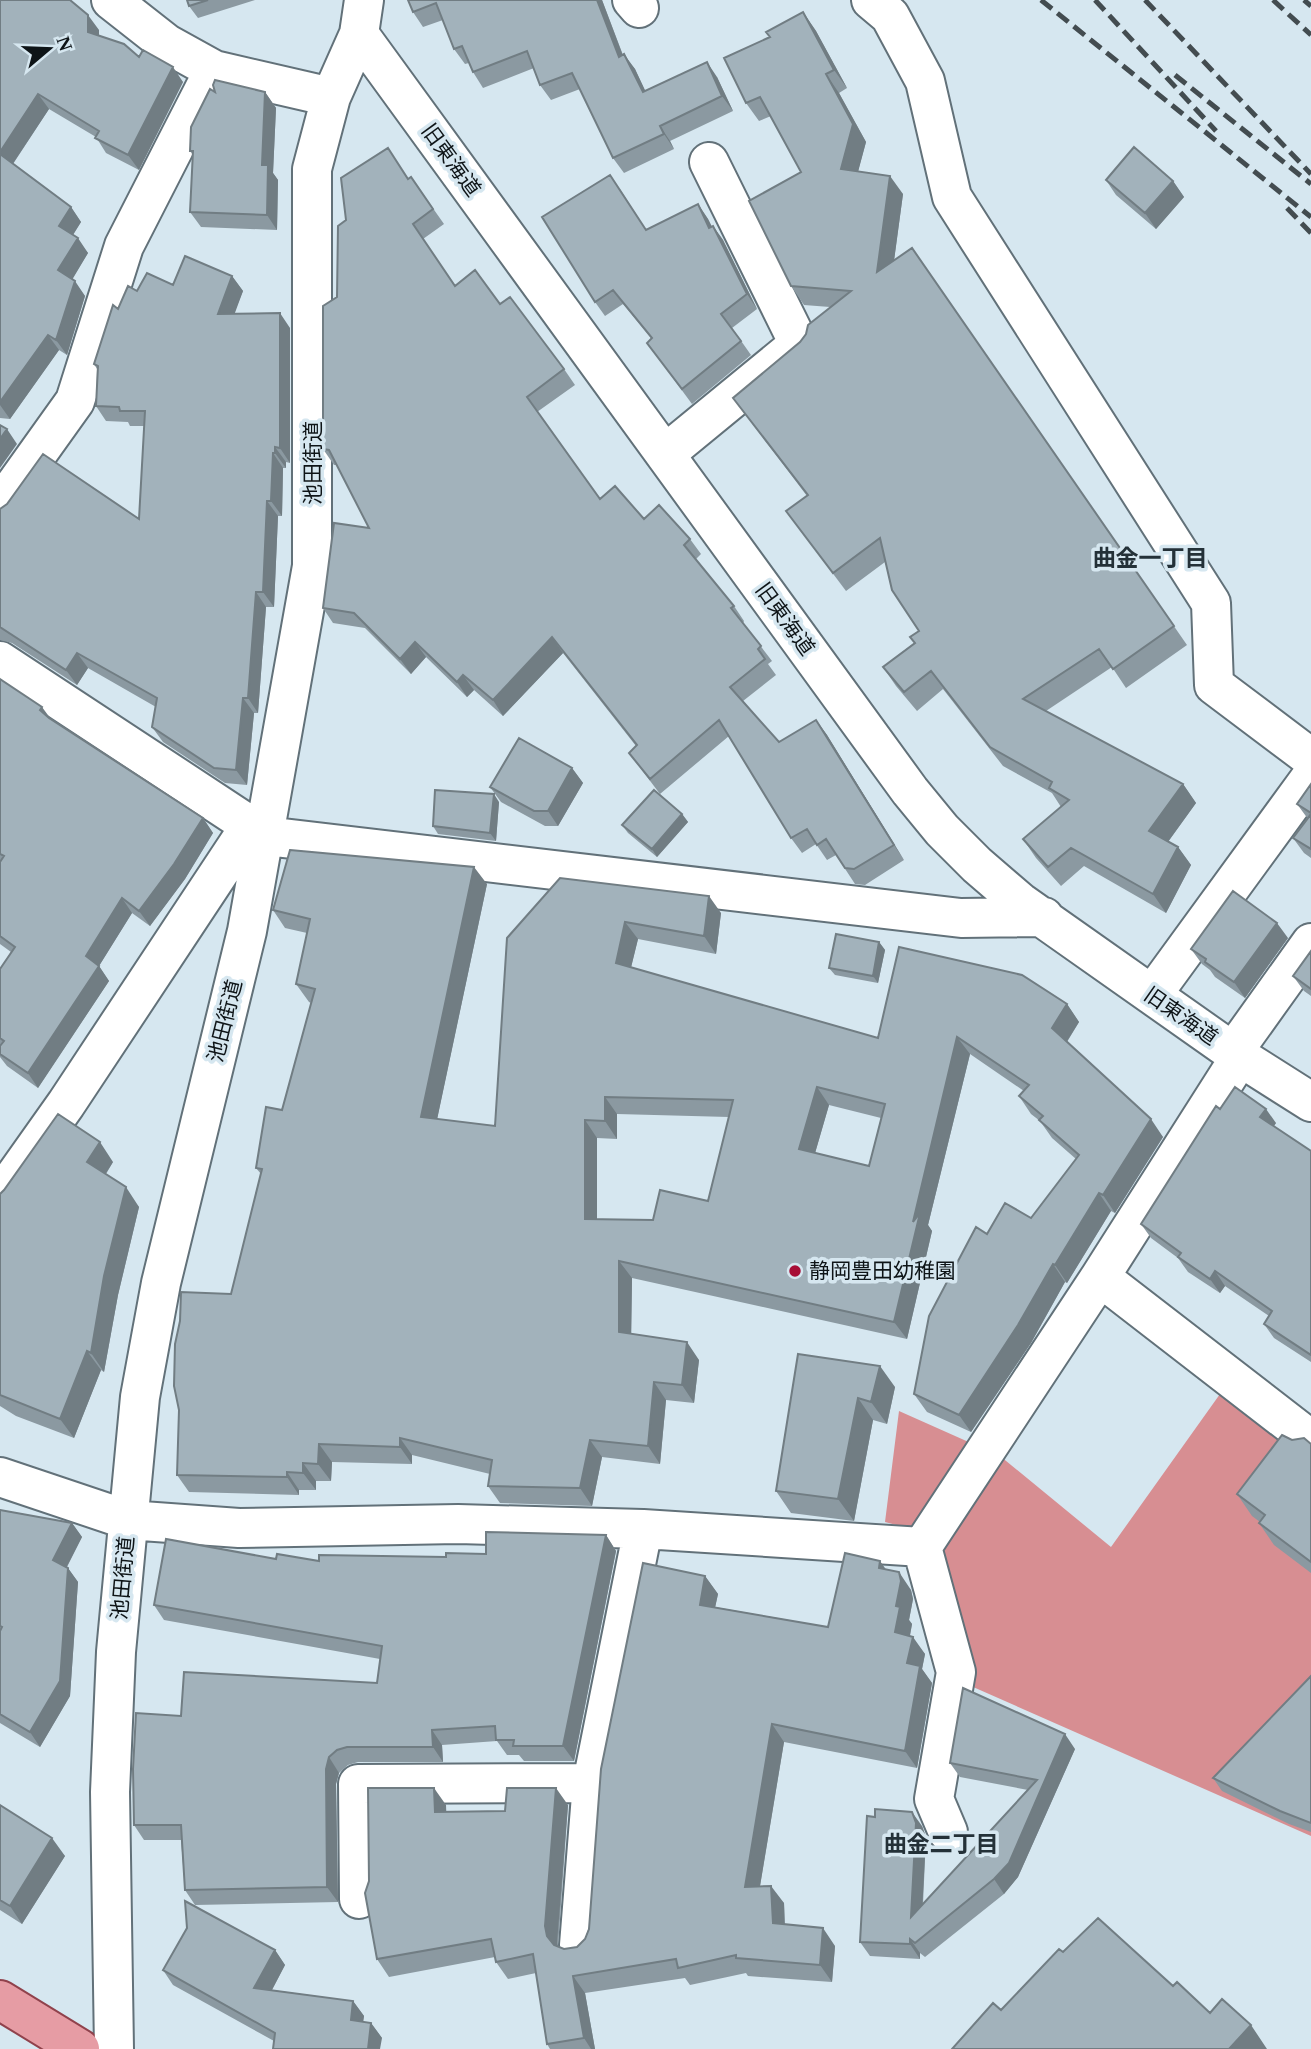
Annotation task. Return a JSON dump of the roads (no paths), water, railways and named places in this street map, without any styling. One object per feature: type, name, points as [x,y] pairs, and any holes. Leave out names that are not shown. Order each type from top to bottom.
[{"type":"main road","points":[[0,2000],[80,2049]]},
{"type":"street","points":[[111,0],[167,44],[214,70],[331,97]]},
{"type":"street","points":[[872,0],[890,16],[925,81],[952,197],[1211,603],[1214,685],[1311,758]]},
{"type":"street","name":"池田街道","points":[[114,2049],[110,1792],[116,1652],[140,1396],[161,1283],[247,931],[258,831],[312,566],[312,169],[331,97],[362,17]]},
{"type":"street","name":"旧東海道","points":[[362,17],[665,454],[910,791],[942,830],[976,865],[1020,902],[1236,1054],[1311,1102]]},
{"type":"street","points":[[0,506],[75,401],[124,246],[214,70]]},
{"type":"street","points":[[665,454],[800,344],[709,162]]},
{"type":"street","points":[[0,661],[258,831],[961,918],[1044,918]]},
{"type":"street","points":[[1152,995],[1311,777]]},
{"type":"street","points":[[0,1197],[258,831]]},
{"type":"street","points":[[948,1832],[934,1799],[957,1672],[922,1547],[1100,1278],[1236,1054],[1311,943]]},
{"type":"street","points":[[1100,1278],[1311,1440]]},
{"type":"street","points":[[0,1477],[128,1520],[239,1528],[458,1524],[643,1529],[922,1547]]},
{"type":"street","points":[[579,1945],[592,1783],[643,1529]]},
{"type":"street","points":[[359,1899],[358,1784],[592,1783]]},
{"type":"railway","points":[[1041,0],[1311,217]]},
{"type":"railway","points":[[1095,0],[1216,131]]},
{"type":"railway","points":[[1145,0],[1311,174]]},
{"type":"railway","points":[[1273,0],[1311,35]]},
{"type":"railway","points":[[1304,0],[1311,6]]},
{"type":"railway","points":[[1175,75],[1311,184]]},
{"type":"railway","points":[[1287,208],[1311,233]]},
{"type":"place","name":"静岡豊田幼稚園","points":[[795,1271]]},
{"type":"district","name":"曲金一丁目","points":[[1150,558]]},
{"type":"district","name":"曲金二丁目","points":[[941,1844]]}]
